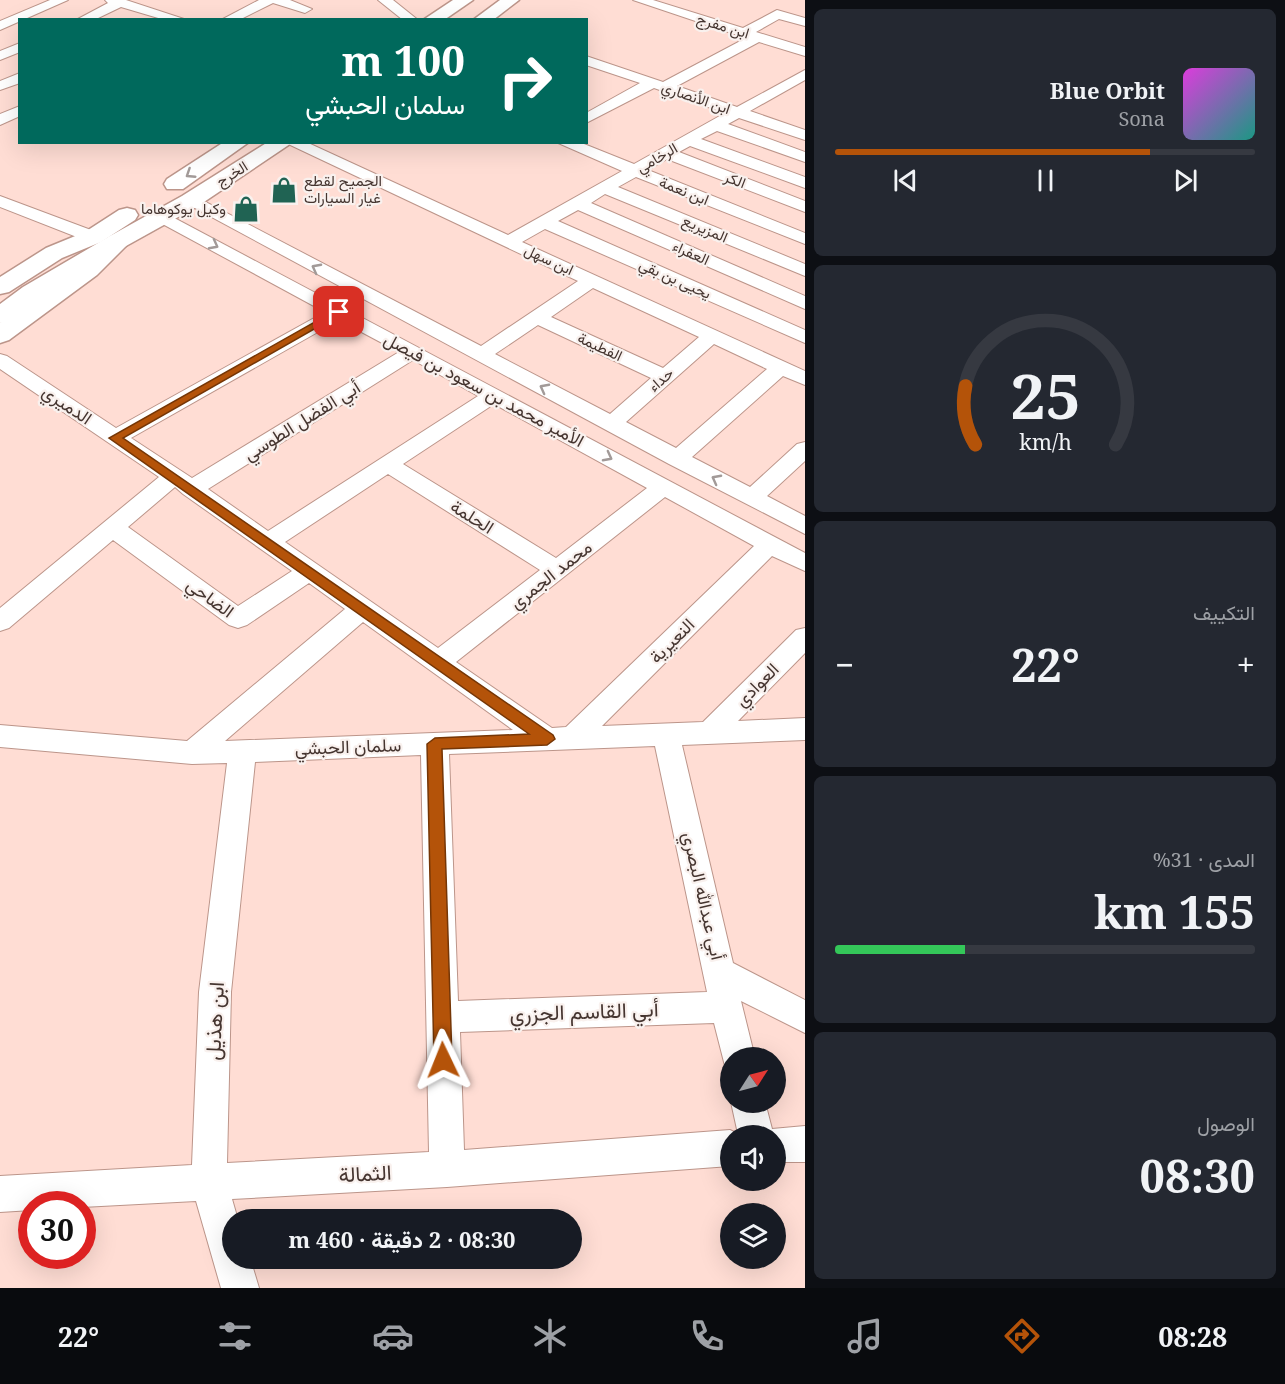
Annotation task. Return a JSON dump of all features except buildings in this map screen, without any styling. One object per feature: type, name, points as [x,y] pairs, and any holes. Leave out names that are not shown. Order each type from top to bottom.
[{"type":"main road","points":[[434,18],[465,0]]},
{"type":"main road","points":[[484,18],[511,0]]},
{"type":"main road","points":[[0,316],[13,291],[236,144]]},
{"type":"main road","name":"الخرج","points":[[118,241],[190,201],[280,144]]},
{"type":"main road","points":[[13,291],[118,241]]},
{"type":"main road","points":[[0,335],[89,270],[118,241]]},
{"type":"street","points":[[4,22],[61,0]]},
{"type":"street","points":[[231,18],[270,0]]},
{"type":"street","points":[[276,0],[305,9]]},
{"type":"street","points":[[385,0],[409,18]]},
{"type":"street","name":"ابن مفرج","points":[[640,0],[805,52]]},
{"type":"street","points":[[86,18],[116,1],[175,18]]},
{"type":"street","points":[[26,3],[43,8]]},
{"type":"street","points":[[588,118],[658,85],[752,35],[777,14],[805,22]]},
{"type":"street","points":[[0,56],[18,48]]},
{"type":"street","name":"ابن الأنصاري","points":[[588,61],[805,135]]},
{"type":"street","name":"الرخامي","points":[[509,242],[805,74]]},
{"type":"street","points":[[0,86],[18,78]]},
{"type":"street","points":[[0,120],[18,111]]},
{"type":"street","points":[[716,125],[805,157]]},
{"type":"street","points":[[689,140],[805,183]]},
{"type":"street","name":"ابن سهل","points":[[296,144],[805,379]]},
{"type":"street","name":"ابن نعمة","points":[[569,144],[805,238]]},
{"type":"street","name":"الكر","points":[[666,153],[805,207]]},
{"type":"street","name":"المزيريع","points":[[605,188],[805,271]]},
{"type":"street","points":[[0,201],[93,237]]},
{"type":"street","name":"الأمير محمد بن سعود بن فيصل","points":[[190,201],[805,526]]},
{"type":"street","name":"العفراء","points":[[577,203],[805,303]]},
{"type":"street","name":"الأمير محمد بن سعود بن فيصل","points":[[163,217],[805,563]]},
{"type":"street","name":"يحيى بن بقي","points":[[545,222],[805,337]]},
{"type":"street","points":[[481,355],[592,280]]},
{"type":"street","points":[[734,305],[762,285]]},
{"type":"street","points":[[115,438],[339,312]]},
{"type":"street","name":"الفطيمة","points":[[536,317],[665,376]]},
{"type":"street","name":"حداء","points":[[611,424],[712,336]]},
{"type":"street","name":"أبي الفضل الطوسي","points":[[0,622],[113,528],[182,483],[413,352]]},
{"type":"street","name":"الدميري","points":[[0,360],[268,542],[438,662],[560,739]]},
{"type":"street","points":[[678,459],[780,368]]},
{"type":"street","points":[[268,542],[493,395]]},
{"type":"street","points":[[752,498],[805,448]]},
{"type":"street","name":"الحلمة","points":[[388,464],[557,570]]},
{"type":"street","name":"محمد الجمري","points":[[438,662],[663,487]]},
{"type":"street","name":"الضاحي","points":[[113,528],[238,619],[309,571]]},
{"type":"street","name":"النعيرية","points":[[560,739],[770,544]]},
{"type":"street","points":[[192,753],[362,609]]},
{"type":"street","name":"العوادي","points":[[709,733],[805,637]]},
{"type":"street","name":"سلمان الحبشي","points":[[0,736],[192,753],[805,729]]},
{"type":"street","name":"أبي عبدالله البصري","points":[[666,734],[735,1047]]},
{"type":"street","points":[[435,744],[447,1169]]},
{"type":"street","name":"ابن هذيل","points":[[240,1288],[209,1183],[215,992],[242,751]]},
{"type":"street","points":[[720,973],[805,1017]]},
{"type":"street","name":"أبي القاسم الجزري","points":[[442,1017],[726,1007]]},
{"type":"street","points":[[786,1145],[805,1144]]},
{"type":"street","name":"الثمالة","points":[[0,1194],[447,1169],[720,1149]]},
{"type":"place","name":"الجميح لقطع غيار السيارات","points":[[284,190]]},
{"type":"place","name":"وكيل يوكوهاما","points":[[246,209]]},
{"type":"route","points":[[339,312],[115,438],[206,498],[547,739],[435,744],[443,1060]]}]
